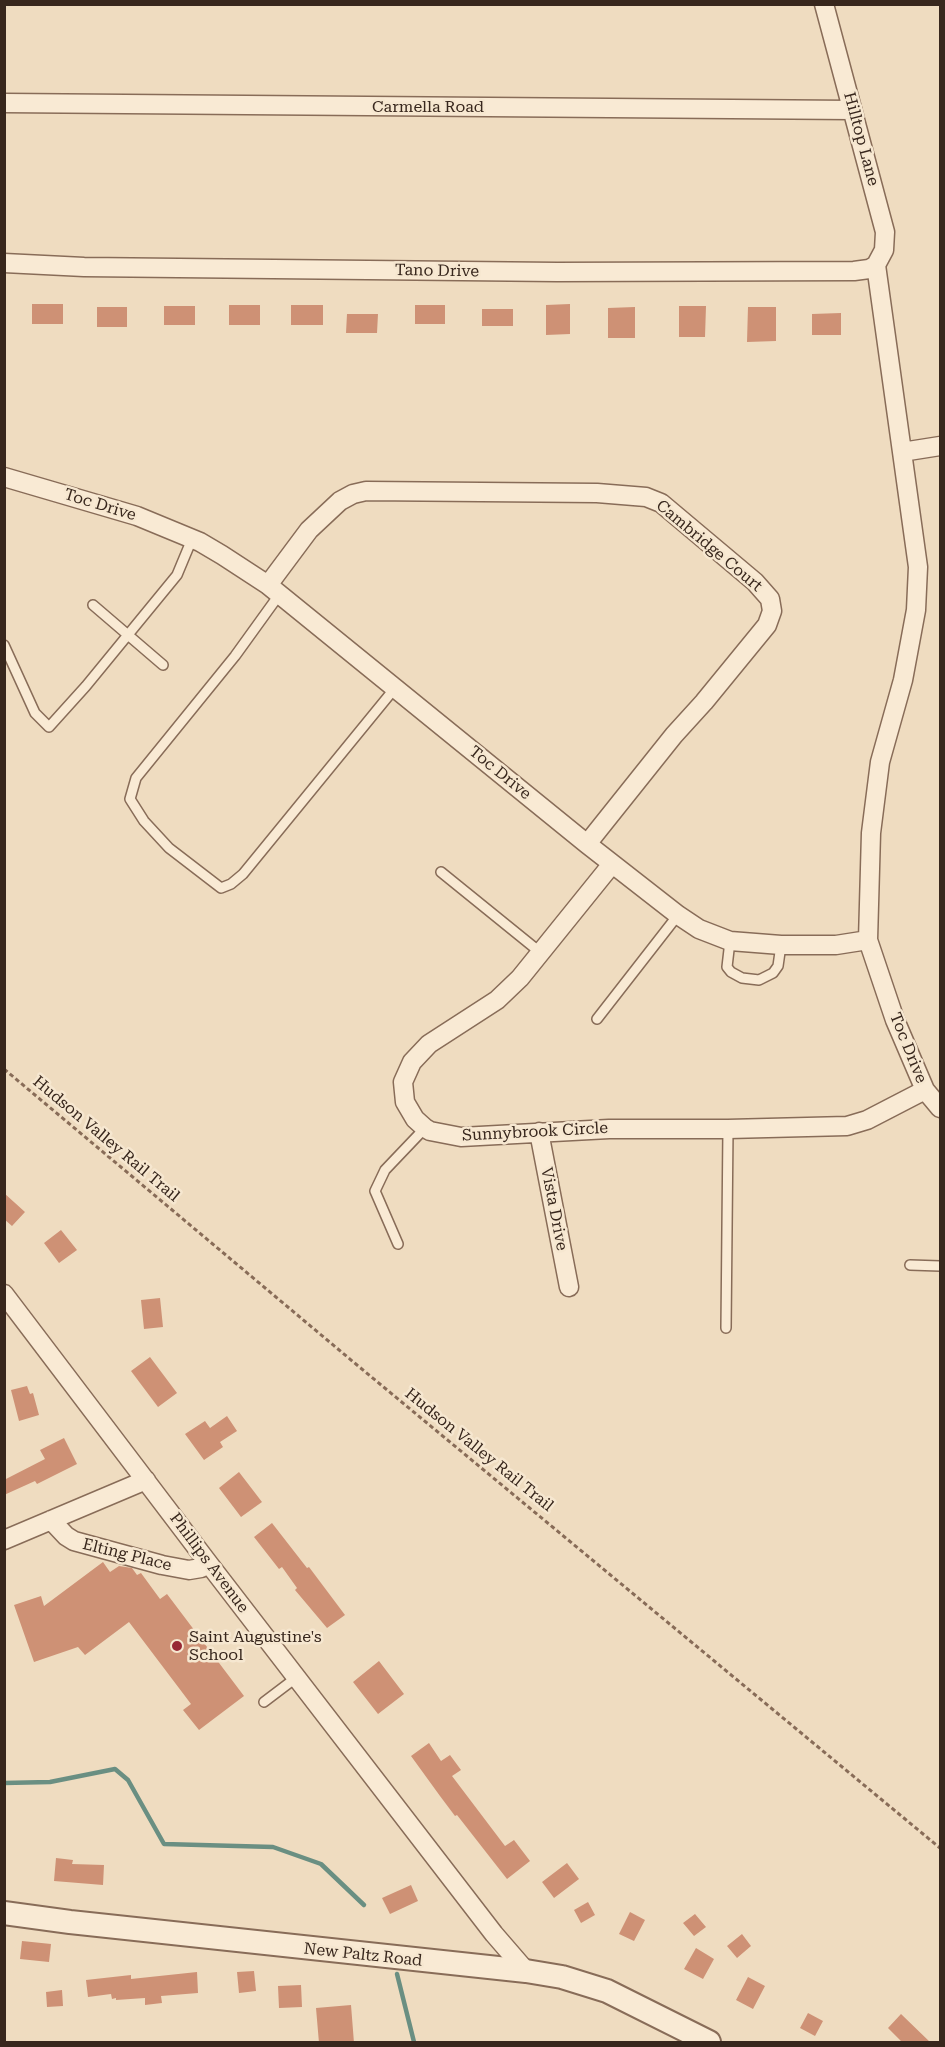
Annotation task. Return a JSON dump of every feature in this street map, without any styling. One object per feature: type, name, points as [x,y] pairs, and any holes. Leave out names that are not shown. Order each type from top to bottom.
[{"type":"street","name":"Hilltop Lane","points":[[824,4],[885,232],[885,250],[872,267]]},
{"type":"street","name":"Carmella Road","points":[[4,103],[852,110]]},
{"type":"street","name":"Tano Drive","points":[[4,263],[84,267],[545,272],[842,271],[872,267]]},
{"type":"street","points":[[868,940],[871,833],[880,762],[903,680],[916,610],[918,567],[872,267]]},
{"type":"street","points":[[902,452],[940,446]]},
{"type":"street","name":"Toc Drive","points":[[4,477],[137,516],[192,539],[222,555],[274,590],[612,864],[699,929],[730,940],[781,945],[836,945],[868,940],[895,1020],[925,1090]]},
{"type":"street","name":"Cambridge Court","points":[[274,590],[309,530],[340,501],[353,494],[366,491],[597,493],[646,497],[661,503],[755,582],[770,599],[772,611],[767,624],[587,844]]},
{"type":"street","points":[[425,1128],[405,1102],[403,1082],[412,1062],[429,1044],[497,1000],[520,978],[612,864]]},
{"type":"street","points":[[925,1090],[940,1108]]},
{"type":"street","name":"Sunnybrook Circle","points":[[425,1128],[461,1137],[609,1129],[847,1126],[867,1120],[925,1090]]},
{"type":"street","name":"Vista Drive","points":[[539,1132],[569,1287]]},
{"type":"street","name":"Phillips Avenue","points":[[4,1294],[494,1934],[526,1971]]},
{"type":"street","points":[[4,1539],[146,1480]]},
{"type":"street","name":"Elting Place","points":[[51,1520],[74,1541],[189,1570],[209,1564]]},
{"type":"street","name":"New Paltz Road","points":[[4,1913],[81,1924],[526,1971],[562,1977],[607,1991],[709,2043]]},
{"type":"lane","points":[[4,645],[35,713],[48,727],[86,686],[177,575],[192,539]]},
{"type":"lane","points":[[274,590],[235,656],[136,778],[130,799],[144,821],[169,848],[221,888],[231,884],[243,874],[395,688]]},
{"type":"lane","points":[[93,605],[163,665]]},
{"type":"lane","points":[[441,872],[541,952]]},
{"type":"lane","points":[[597,1019],[678,915]]},
{"type":"lane","points":[[730,940],[727,967],[742,978],[759,980],[773,974],[778,966],[781,945]]},
{"type":"lane","points":[[398,1244],[375,1191],[385,1170],[425,1128]]},
{"type":"lane","points":[[726,1328],[728,1129]]},
{"type":"lane","points":[[910,1265],[940,1266]]},
{"type":"lane","points":[[264,1702],[297,1677]]},
{"type":"path","name":"Hudson Valley Rail Trail","points":[[4,1069],[940,1848]]},
{"type":"building","points":[[32,304],[63,304],[63,324],[32,324]]},
{"type":"building","points":[[570,304],[570,334],[546,335],[546,305]]},
{"type":"building","points":[[229,305],[260,305],[260,325],[229,325]]},
{"type":"building","points":[[291,305],[323,305],[323,325],[291,325]]},
{"type":"building","points":[[415,305],[445,305],[445,324],[415,324]]},
{"type":"building","points":[[164,306],[195,306],[195,325],[164,325]]},
{"type":"building","points":[[679,306],[706,306],[705,337],[679,337]]},
{"type":"building","points":[[97,307],[127,307],[127,327],[97,327]]},
{"type":"building","points":[[635,307],[635,338],[608,338],[608,308]]},
{"type":"building","points":[[748,307],[776,307],[776,341],[747,342]]},
{"type":"building","points":[[482,309],[513,309],[513,326],[482,326]]},
{"type":"building","points":[[841,313],[841,335],[812,335],[812,314]]},
{"type":"building","points":[[347,314],[378,314],[377,333],[346,333]]},
{"type":"building","points":[[4,1193],[25,1212],[12,1226],[4,1219]]},
{"type":"building","points":[[61,1230],[77,1250],[59,1263],[44,1243]]},
{"type":"building","points":[[160,1298],[163,1327],[144,1329],[141,1300]]},
{"type":"building","points":[[150,1357],[177,1393],[158,1407],[131,1371]]},
{"type":"building","points":[[27,1386],[30,1394],[33,1393],[39,1415],[19,1421],[11,1390]]},
{"type":"building","points":[[227,1416],[237,1431],[220,1442],[223,1447],[204,1460],[185,1434],[205,1421],[210,1428]]},
{"type":"building","points":[[64,1438],[77,1464],[37,1484],[35,1481],[4,1495],[4,1480],[45,1459],[40,1450]]},
{"type":"building","points":[[239,1472],[262,1502],[241,1517],[219,1488]]},
{"type":"building","points":[[272,1523],[345,1615],[327,1628],[295,1590],[297,1588],[282,1567],[279,1569],[254,1537]]},
{"type":"building","name":"Saint Augustine's School","points":[[103,1562],[110,1572],[119,1566],[132,1568],[137,1575],[141,1573],[160,1599],[167,1594],[244,1696],[199,1730],[183,1710],[191,1704],[129,1622],[85,1655],[78,1647],[34,1662],[14,1605],[41,1596],[44,1606]]},
{"type":"building","points":[[379,1661],[404,1694],[378,1714],[353,1682]]},
{"type":"building","points":[[429,1743],[441,1761],[450,1755],[461,1770],[452,1776],[505,1846],[514,1840],[530,1861],[507,1879],[457,1815],[455,1816],[411,1756]]},
{"type":"building","points":[[56,1858],[73,1860],[72,1864],[104,1865],[103,1885],[54,1881]]},
{"type":"building","points":[[567,1863],[579,1879],[554,1898],[542,1882]]},
{"type":"building","points":[[411,1885],[418,1901],[390,1914],[382,1898]]},
{"type":"building","points":[[588,1902],[595,1915],[581,1923],[574,1910]]},
{"type":"building","points":[[630,1912],[645,1920],[634,1941],[619,1934]]},
{"type":"building","points":[[695,1914],[706,1927],[694,1936],[683,1923]]},
{"type":"building","points":[[742,1934],[751,1946],[737,1958],[727,1946]]},
{"type":"building","points":[[22,1941],[51,1944],[49,1962],[20,1959]]},
{"type":"building","points":[[696,1948],[714,1959],[703,1979],[684,1969]]},
{"type":"building","points":[[254,1971],[256,1991],[239,1993],[237,1972]]},
{"type":"building","points":[[197,1972],[198,1993],[161,1996],[162,2003],[145,2005],[145,1998],[116,2000],[116,1998],[112,1999],[111,1994],[88,1997],[86,1980],[131,1975],[131,1979]]},
{"type":"building","points":[[748,1977],[765,1986],[753,2009],[736,2000]]},
{"type":"building","points":[[301,1985],[302,2007],[279,2008],[278,1986]]},
{"type":"building","points":[[62,1990],[63,2006],[47,2007],[46,1992]]},
{"type":"building","points":[[351,2005],[354,2043],[319,2043],[316,2008]]},
{"type":"building","points":[[808,2013],[823,2021],[815,2036],[800,2028]]},
{"type":"building","points":[[901,2014],[931,2043],[903,2043],[888,2028]]},
{"type":"waterway","points":[[4,1783],[50,1782],[115,1769],[128,1780],[164,1844],[273,1847],[321,1864],[364,1905]]},
{"type":"waterway","points":[[397,1974],[414,2042]]},
{"type":"place","name":"Saint Augustine's School","points":[[177,1646]]}]
